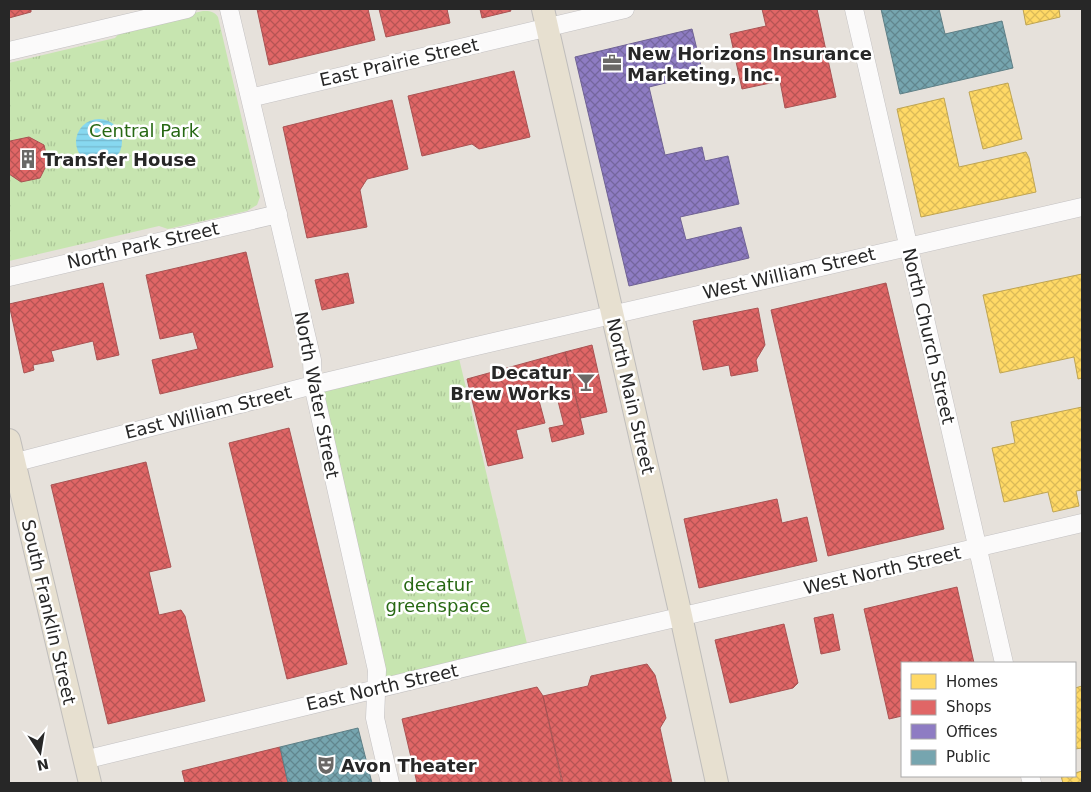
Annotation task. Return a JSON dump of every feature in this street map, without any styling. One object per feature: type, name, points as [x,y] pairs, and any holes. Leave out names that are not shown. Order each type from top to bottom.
[{"type":"main road","name":"North Main Street","points":[[545,18],[682,616],[717,783]]},
{"type":"main road","name":"South Franklin Street","points":[[9,440],[11,463],[90,783]]},
{"type":"street","points":[[9,51],[187,9]]},
{"type":"street","name":"North Water Street","points":[[229,9],[312,360],[313,385],[377,670],[375,718],[390,783]]},
{"type":"street","name":"East Prairie Street","points":[[250,98],[545,18],[624,9]]},
{"type":"street","name":"North Church Street","points":[[854,9],[1004,662]]},
{"type":"street","name":"West William Street","points":[[613,313],[1082,206]]},
{"type":"street","name":"North Park Street","points":[[9,277],[278,214]]},
{"type":"street","name":"East William Street","points":[[11,463],[313,385],[613,313]]},
{"type":"street","name":"West North Street","points":[[682,616],[1082,523]]},
{"type":"street","name":"East North Street","points":[[84,760],[682,616]]},
{"type":"green space","name":"Central Park","points":[[203,11],[213,12],[218,17],[260,197],[257,205],[247,211],[168,229],[159,226],[9,261],[9,63],[115,38],[123,29]]},
{"type":"green space","name":"decatur greenspace","points":[[457,350],[529,652],[376,689],[313,385]]},
{"type":"water","points":[[99,119],[112,123],[118,129],[122,142],[118,155],[112,161],[99,165],[86,161],[80,155],[76,142],[80,129],[86,123]]},
{"type":"building: Homes","points":[[1023,9],[1059,9],[1060,17],[1026,25]]},
{"type":"building: Homes","points":[[1008,83],[1022,139],[983,149],[969,92]]},
{"type":"building: Homes","points":[[944,98],[959,167],[1026,152],[1036,192],[921,217],[897,109]]},
{"type":"building: Homes","points":[[1082,274],[1082,378],[1078,379],[1074,357],[1000,373],[983,295]]},
{"type":"building: Homes","points":[[1082,407],[1082,490],[1076,491],[1079,506],[1053,512],[1048,492],[1004,502],[992,448],[1015,443],[1011,422]]},
{"type":"building: Homes","points":[[1082,686],[1082,748],[1076,749],[1076,688]]},
{"type":"building: Homes","points":[[1082,771],[1082,783],[1063,783],[1061,777],[1076,777],[1076,773]]},
{"type":"building: Shops","points":[[9,9],[31,9],[31,12],[9,18]]},
{"type":"building: Shops","points":[[257,9],[368,9],[375,40],[269,65]]},
{"type":"building: Shops","points":[[379,9],[447,9],[450,23],[386,37]]},
{"type":"building: Shops","points":[[480,9],[510,9],[511,11],[482,18]]},
{"type":"building: Shops","points":[[762,9],[817,9],[836,97],[785,108],[780,81],[742,89],[730,34],[766,26]]},
{"type":"building: Shops","points":[[514,71],[530,137],[479,149],[472,144],[422,156],[408,96]]},
{"type":"building: Shops","points":[[392,100],[408,169],[367,179],[360,190],[367,227],[307,238],[283,127]]},
{"type":"building: Shops","name":"Transfer House","points":[[29,137],[44,145],[48,162],[40,178],[21,182],[9,174],[9,144],[10,141]]},
{"type":"building: Shops","points":[[246,252],[273,367],[160,394],[152,360],[198,349],[193,332],[160,339],[146,275]]},
{"type":"building: Shops","points":[[348,273],[354,303],[322,310],[315,280]]},
{"type":"building: Shops","points":[[103,283],[119,355],[97,360],[93,341],[51,351],[54,361],[33,365],[34,370],[24,373],[9,304]]},
{"type":"building: Shops","points":[[886,283],[944,529],[828,556],[771,310]]},
{"type":"building: Shops","points":[[758,308],[765,345],[756,360],[758,371],[731,376],[729,365],[703,370],[693,321]]},
{"type":"building: Shops","name":"Decatur Brew Works","points":[[592,345],[607,412],[581,418],[565,352]]},
{"type":"building: Shops","points":[[565,352],[584,434],[552,442],[549,428],[564,425],[555,389],[537,393],[545,423],[516,430],[523,458],[488,466],[467,379]]},
{"type":"building: Shops","points":[[289,428],[347,664],[287,679],[229,443]]},
{"type":"building: Shops","points":[[146,462],[171,567],[149,572],[159,615],[181,610],[185,616],[205,701],[108,724],[51,485]]},
{"type":"building: Shops","points":[[777,499],[782,523],[807,517],[817,561],[699,588],[684,519]]},
{"type":"building: Shops","points":[[957,587],[974,662],[901,662],[901,716],[889,719],[864,609]]},
{"type":"building: Shops","points":[[833,614],[840,650],[821,654],[814,618]]},
{"type":"building: Shops","points":[[784,624],[798,683],[793,688],[730,703],[715,640]]},
{"type":"building: Shops","points":[[647,664],[655,675],[666,718],[660,728],[672,783],[563,783],[543,696],[588,686],[591,676]]},
{"type":"building: Shops","points":[[537,687],[543,696],[562,783],[417,783],[402,719]]},
{"type":"building: Shops","points":[[280,747],[288,783],[185,783],[182,771]]},
{"type":"building: Offices","points":[[692,29],[703,74],[649,87],[665,155],[702,147],[705,161],[728,156],[739,204],[680,217],[686,240],[741,227],[749,258],[629,286],[575,57]]},
{"type":"building: Public","points":[[881,9],[939,9],[945,34],[1002,21],[1013,68],[900,94]]},
{"type":"building: Public","name":"Avon Theater","points":[[358,728],[372,783],[288,783],[280,747]]},
{"type":"place","name":"New Horizons Insurance Marketing, Inc.","points":[[612,63]]},
{"type":"place","name":"Transfer House","points":[[28,159]]},
{"type":"place","name":"Decatur Brew Works","points":[[586,382]]},
{"type":"place","name":"Avon Theater","points":[[326,765]]}]
